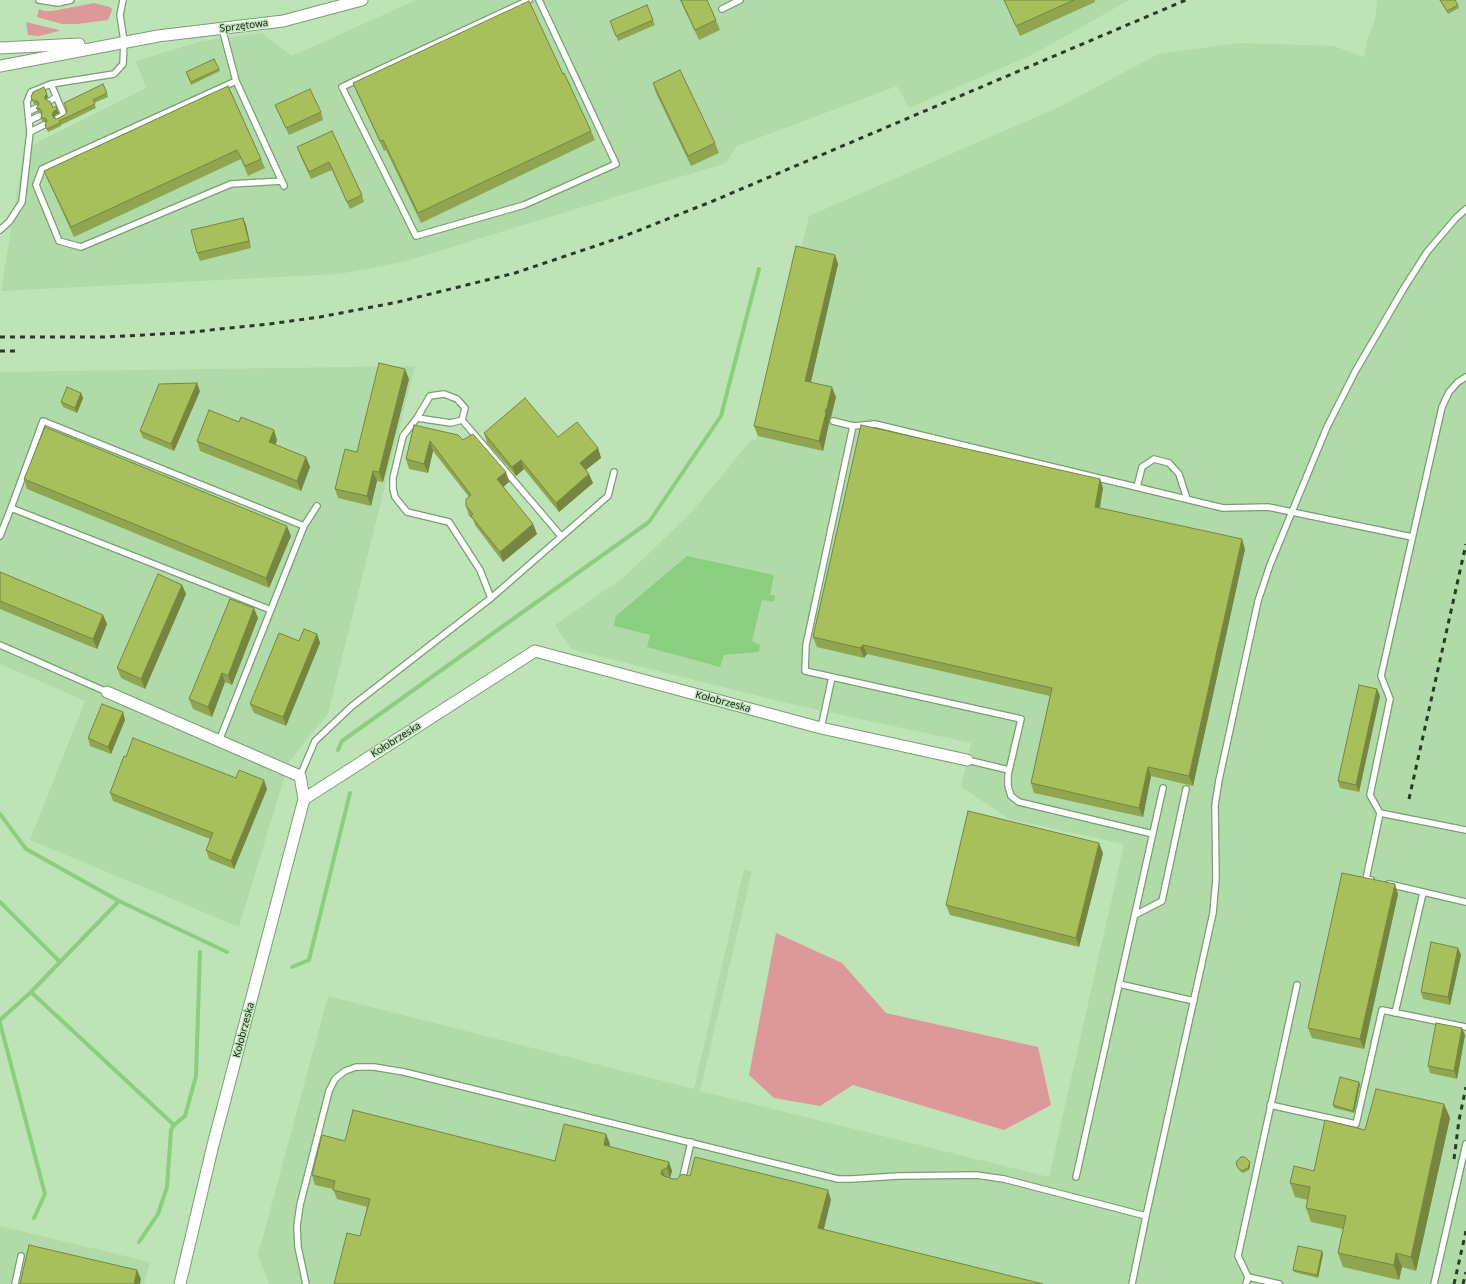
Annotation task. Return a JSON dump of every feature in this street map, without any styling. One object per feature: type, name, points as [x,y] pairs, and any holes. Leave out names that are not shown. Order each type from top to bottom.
[{"type":"street","name":"Sprzętowa","points":[[0,66],[124,41],[283,21],[362,0]]},
{"type":"street","name":"Sprzętowa","points":[[0,48],[124,41]]},
{"type":"street","name":"Kołobrzeska","points":[[180,1284],[213,1145],[304,799],[535,651],[821,728],[967,760]]},
{"type":"street","points":[[107,692],[300,776],[304,799]]},
{"type":"lane","points":[[39,0],[58,3],[71,0]]},
{"type":"lane","points":[[118,0],[122,8]]},
{"type":"lane","points":[[0,230],[9,222],[22,202],[30,132],[27,102],[31,92],[51,84],[114,74],[122,64],[124,41],[120,15],[124,0]]},
{"type":"lane","points":[[529,0],[342,87],[416,236],[524,205],[616,164],[539,0]]},
{"type":"lane","points":[[722,9],[740,0]]},
{"type":"lane","points":[[222,28],[236,81],[283,183],[231,184],[81,248],[59,241],[36,185],[42,169],[236,81]]},
{"type":"lane","points":[[51,84],[64,115],[58,118]]},
{"type":"lane","points":[[50,101],[56,97]]},
{"type":"lane","points":[[53,109],[60,105]]},
{"type":"lane","points":[[28,112],[36,108]]},
{"type":"lane","points":[[29,121],[40,116]]},
{"type":"lane","points":[[30,132],[44,125]]},
{"type":"lane","points":[[1132,1284],[1214,913],[1215,805],[1219,780],[1258,601],[1270,565],[1327,427],[1356,370],[1427,252],[1456,218],[1466,209]]},
{"type":"lane","points":[[1466,376],[1449,392],[1442,407],[1381,676],[1390,699],[1370,795],[1380,813],[1366,879],[1466,902]]},
{"type":"lane","points":[[462,420],[465,408],[457,399],[444,394],[430,396],[417,418],[403,436],[393,478],[393,489],[395,497],[407,512],[449,522],[480,570],[491,598]]},
{"type":"lane","points":[[417,418],[451,423],[462,420]]},
{"type":"lane","points":[[462,420],[561,536]]},
{"type":"lane","points":[[833,420],[853,426],[875,424],[1223,508],[1268,507],[1412,537]]},
{"type":"lane","points":[[0,536],[43,421],[304,526]]},
{"type":"lane","points":[[853,426],[806,645],[806,671],[1021,719],[1010,770],[1008,786],[1011,796],[1019,802],[1153,834]]},
{"type":"lane","points":[[1137,487],[1142,467],[1154,459],[1169,463],[1179,474],[1187,499]]},
{"type":"lane","points":[[300,776],[315,741],[352,706],[491,598],[608,496],[614,472]]},
{"type":"lane","points":[[219,741],[304,526],[317,506]]},
{"type":"lane","points":[[11,508],[271,610]]},
{"type":"lane","points":[[0,645],[107,692]]},
{"type":"lane","points":[[821,728],[832,677]]},
{"type":"lane","points":[[967,760],[1010,770]]},
{"type":"lane","points":[[1076,1177],[1163,788]]},
{"type":"lane","points":[[1135,915],[1162,900],[1186,789]]},
{"type":"lane","points":[[1380,813],[1466,830]]},
{"type":"lane","points":[[1395,1012],[1423,893]]},
{"type":"lane","points":[[1119,984],[1194,1001]]},
{"type":"lane","points":[[1246,1284],[1248,1277],[1238,1256],[1297,985]]},
{"type":"lane","points":[[1270,1105],[1356,1124],[1382,1010],[1466,1027]]},
{"type":"lane","points":[[306,1284],[298,1247],[296,1226],[300,1204],[329,1091],[335,1079],[345,1071],[356,1067],[404,1072],[838,1178],[852,1179],[898,1176],[976,1175],[1004,1180],[1146,1216]]},
{"type":"lane","points":[[678,1185],[682,1182],[691,1142]]},
{"type":"lane","points":[[1434,1284],[1466,1144]]},
{"type":"lane","points":[[14,1284],[21,1256]]},
{"type":"lane","points":[[1248,1277],[1279,1284]]},
{"type":"shaded area","points":[[416,0],[1129,0],[1032,55],[909,108],[897,86],[737,146],[726,163],[403,262],[339,274],[1,291],[24,149],[146,88],[136,61],[202,41],[262,33],[292,56]]},
{"type":"shaded area","points":[[1377,0],[1466,0],[1466,1284],[269,1284],[258,1255],[328,996],[694,1089],[744,869],[752,871],[700,1091],[1049,1177],[1124,844],[1009,819],[961,787],[971,743],[782,702],[571,649],[555,625],[624,577],[690,514],[752,439],[756,440],[809,216],[1061,106],[1158,54],[1239,43],[1334,46],[1364,57],[1367,40],[1375,20]]},
{"type":"shaded area","points":[[94,3],[110,7],[112,9],[108,20],[77,24],[62,24],[37,17],[39,9],[44,11],[52,11]]},
{"type":"shaded area","points":[[26,22],[59,31],[39,36],[28,35]]},
{"type":"shaded area","points":[[415,366],[328,713],[289,762],[239,927],[30,840],[85,701],[0,664],[0,372]]},
{"type":"shaded area","points":[[687,556],[774,575],[770,595],[775,595],[774,602],[762,600],[752,641],[760,645],[759,652],[724,655],[720,667],[647,647],[650,635],[614,626],[616,616]]},
{"type":"shaded area","points":[[776,933],[842,963],[886,1013],[1038,1047],[1051,1105],[1004,1130],[853,1085],[820,1106],[774,1098],[749,1075]]},
{"type":"shaded area","points":[[0,1226],[150,1262],[144,1284],[0,1284]]},
{"type":"building","points":[[681,0],[707,0],[716,20],[695,30]]},
{"type":"building","points":[[1004,0],[1074,0],[1016,26]]},
{"type":"building","points":[[1440,0],[1455,0],[1458,5],[1447,11]]},
{"type":"building","points":[[529,1],[591,131],[418,213],[383,140],[380,141],[353,83]]},
{"type":"building","points":[[647,5],[653,20],[616,36],[610,21]]},
{"type":"building","points":[[214,59],[219,69],[191,82],[186,72]]},
{"type":"building","points":[[680,70],[715,143],[688,156],[653,83]]},
{"type":"building","points":[[103,84],[107,93],[93,100],[95,104],[59,121],[60,123],[47,129],[45,125],[47,120],[45,118],[41,118],[42,111],[36,108],[39,103],[37,101],[33,101],[31,97],[33,92],[44,87],[47,94],[45,99],[50,101],[53,108],[56,106],[57,109],[52,115],[57,119],[66,114],[67,110],[64,103]]},
{"type":"building","points":[[228,86],[261,159],[245,166],[237,150],[71,227],[44,171]]},
{"type":"building","points":[[310,89],[321,112],[286,128],[275,105]]},
{"type":"building","points":[[332,131],[362,195],[347,202],[329,162],[309,172],[297,147]]},
{"type":"building","points":[[243,218],[249,241],[197,253],[191,230]]},
{"type":"building","points":[[796,246],[835,255],[805,381],[832,387],[819,441],[754,426]]},
{"type":"building","points":[[379,363],[405,369],[379,472],[373,471],[367,496],[335,489],[345,449],[357,452]]},
{"type":"building","points":[[197,383],[171,444],[140,431],[159,384]]},
{"type":"building","points":[[67,387],[81,393],[75,408],[61,402]]},
{"type":"building","points":[[525,398],[558,437],[577,422],[598,448],[580,463],[589,474],[556,503],[521,460],[512,467],[484,433]]},
{"type":"building","points":[[209,410],[239,422],[241,417],[274,430],[269,442],[306,457],[297,481],[197,441]]},
{"type":"building","points":[[414,425],[458,435],[463,440],[473,434],[506,472],[497,479],[533,524],[500,552],[471,516],[473,514],[466,506],[466,499],[471,495],[430,441],[424,464],[406,459]]},
{"type":"building","points":[[861,425],[1100,479],[1095,507],[1242,539],[1189,776],[1148,767],[1139,808],[1031,783],[1052,688],[863,645],[860,648],[813,637]]},
{"type":"building","points":[[45,427],[287,526],[266,578],[24,479]]},
{"type":"building","points":[[0,572],[103,615],[93,639],[0,601]]},
{"type":"building","points":[[158,574],[182,585],[141,679],[117,668]]},
{"type":"building","points":[[230,599],[254,608],[228,676],[222,673],[208,707],[189,699]]},
{"type":"building","points":[[304,629],[317,634],[283,717],[250,704],[279,633],[299,641]]},
{"type":"building","points":[[1359,685],[1377,689],[1356,785],[1338,781]]},
{"type":"building","points":[[102,704],[123,712],[108,747],[88,738]]},
{"type":"building","points":[[133,738],[236,778],[239,770],[264,780],[231,861],[206,850],[213,833],[110,793],[124,756],[126,757]]},
{"type":"building","points":[[968,811],[1099,843],[1076,938],[946,905]]},
{"type":"building","points":[[1342,873],[1395,884],[1360,1039],[1308,1028]]},
{"type":"building","points":[[1431,942],[1458,948],[1448,997],[1421,992]]},
{"type":"building","points":[[1436,1023],[1462,1028],[1454,1071],[1428,1066]]},
{"type":"building","points":[[1340,1077],[1359,1082],[1353,1111],[1333,1105]]},
{"type":"building","points":[[1376,1089],[1444,1104],[1411,1257],[1396,1253],[1394,1265],[1338,1253],[1346,1216],[1306,1208],[1310,1187],[1290,1183],[1294,1166],[1314,1171],[1325,1120],[1365,1130]]},
{"type":"building","points":[[353,1110],[555,1161],[564,1124],[606,1134],[604,1145],[669,1162],[667,1168],[662,1170],[661,1174],[664,1176],[677,1179],[682,1174],[690,1176],[695,1157],[828,1190],[818,1228],[1043,1284],[334,1284],[347,1233],[360,1236],[370,1199],[333,1190],[335,1181],[312,1175],[322,1135],[345,1141]]},
{"type":"building","points":[[1241,1157],[1245,1157],[1250,1162],[1248,1168],[1242,1171],[1237,1166],[1236,1162]]},
{"type":"building","points":[[29,1245],[137,1270],[134,1284],[20,1284]]},
{"type":"building","points":[[1298,1246],[1322,1251],[1317,1275],[1293,1270]]},
{"type":"waterway","points":[[338,750],[342,741],[649,522],[721,416],[759,269]]},
{"type":"waterway","points":[[292,967],[309,960],[350,793]]},
{"type":"waterway","points":[[0,814],[26,849],[119,901]]},
{"type":"waterway","points":[[0,1020],[31,992],[119,901],[227,952]]},
{"type":"waterway","points":[[0,902],[60,962]]},
{"type":"waterway","points":[[139,1242],[158,1214],[167,1187],[171,1130],[174,1125],[185,1116],[196,1076],[200,952]]},
{"type":"waterway","points":[[31,992],[174,1125]]},
{"type":"waterway","points":[[0,1023],[45,1194],[34,1218]]},
{"type":"railway","points":[[0,337],[103,337],[182,333],[269,324],[320,317],[398,302],[515,273],[622,237],[713,201],[1186,0]]},
{"type":"railway","points":[[0,351],[17,351]]},
{"type":"railway","points":[[1409,799],[1466,544]]},
{"type":"railway","points":[[1454,1159],[1459,1120],[1466,1087]]},
{"type":"railway","points":[[1454,1284],[1466,1231]]},
{"type":"railway","points":[[1463,1284],[1466,1272]]}]
